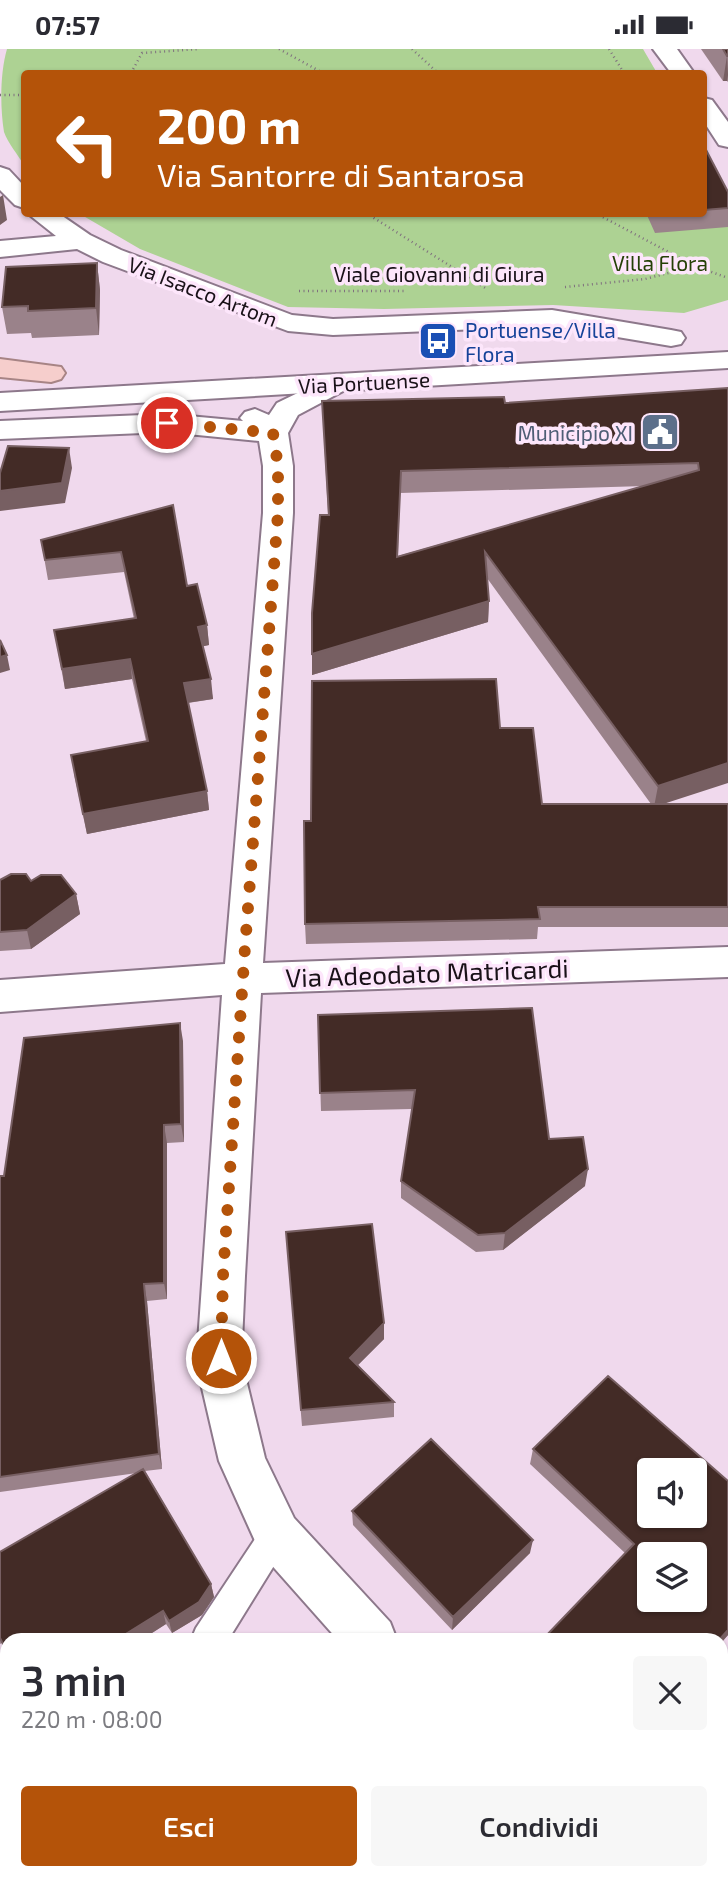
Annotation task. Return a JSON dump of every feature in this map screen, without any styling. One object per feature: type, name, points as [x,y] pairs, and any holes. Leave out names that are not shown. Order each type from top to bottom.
[{"type":"highway","points":[[0,368],[51,373]]},
{"type":"street","points":[[665,49],[680,70]]},
{"type":"street","points":[[707,109],[728,140]]},
{"type":"street","points":[[0,175],[21,197]]},
{"type":"street","name":"Via Isacco Artom","points":[[46,217],[81,241],[264,316],[298,324],[333,327],[551,318],[671,338]]},
{"type":"street","points":[[0,249],[81,241]]},
{"type":"street","name":"Via Portuense","points":[[0,376],[728,335]]},
{"type":"street","name":"Via Portuense","points":[[0,402],[728,360]]},
{"type":"street","points":[[337,383],[287,409],[273,433],[278,466],[278,513],[220,1342],[222,1374],[242,1461],[277,1535],[314,1580],[365,1633]]},
{"type":"street","points":[[130,395],[237,411],[257,419],[273,433]]},
{"type":"street","points":[[0,430],[167,423],[273,433]]},
{"type":"street","name":"Via Adeodato Matricardi","points":[[0,996],[244,979],[728,962]]},
{"type":"lane","points":[[213,1633],[277,1535]]},
{"type":"path","points":[[137,49],[142,53],[199,49]]},
{"type":"path","points":[[279,49],[318,70]]},
{"type":"path","points":[[412,49],[435,70]]},
{"type":"path","points":[[609,49],[622,70]]},
{"type":"path","points":[[133,70],[142,53]]},
{"type":"path","points":[[0,95],[21,95]]},
{"type":"path","name":"Viale Giovanni di Giura","points":[[372,217],[489,291],[478,291]]},
{"type":"path","points":[[603,217],[695,266],[728,278]]},
{"type":"path","name":"Viale Giovanni di Giura","points":[[553,288],[645,279],[695,266]]},
{"type":"path","name":"Viale Giovanni di Giura","points":[[293,291],[407,291]]},
{"type":"green space","points":[[7,49],[643,49],[655,70],[21,70],[21,160],[4,132],[1,90]]},
{"type":"green space","name":"Villa Flora","points":[[728,200],[728,300],[684,313],[553,305],[384,309],[288,307],[140,249],[85,217],[707,217],[707,211]]},
{"type":"building","points":[[707,152],[728,192],[728,208],[707,210]]},
{"type":"building","points":[[97,263],[96,308],[28,311],[28,306],[2,307],[6,267]]},
{"type":"building","points":[[728,388],[728,763],[658,786],[485,552],[489,601],[312,654],[312,613],[320,515],[329,515],[322,401],[504,397],[505,403]],"holes":[[[698,463],[699,470],[397,557],[401,471]]]},
{"type":"building","points":[[8,446],[69,448],[62,483],[0,491],[0,473]]},
{"type":"building","points":[[173,505],[187,586],[197,584],[207,625],[198,627],[211,679],[184,683],[207,791],[83,814],[71,755],[148,741],[130,659],[62,669],[54,630],[136,618],[121,552],[45,560],[41,540]]},
{"type":"building","points":[[0,640],[7,655],[0,657]]},
{"type":"building","points":[[496,679],[500,728],[533,728],[542,804],[728,804],[728,907],[538,907],[540,919],[305,924],[304,821],[311,821],[312,681]]},
{"type":"building","points":[[11,874],[26,874],[31,881],[41,875],[61,875],[76,894],[27,930],[0,932],[0,880]]},
{"type":"building","points":[[532,1008],[549,1139],[583,1137],[588,1169],[505,1233],[478,1235],[401,1181],[415,1090],[320,1093],[318,1015]]},
{"type":"building","points":[[180,1023],[181,1124],[164,1125],[164,1283],[144,1284],[159,1454],[0,1477],[0,1176],[4,1176],[24,1038]]},
{"type":"building","points":[[372,1224],[384,1323],[350,1358],[394,1402],[301,1410],[286,1232]]},
{"type":"building","points":[[608,1376],[702,1458],[637,1458],[637,1528],[707,1528],[707,1463],[728,1481],[728,1630],[725,1633],[549,1633],[634,1544],[533,1449]]},
{"type":"building","points":[[431,1439],[533,1540],[453,1617],[352,1511]]},
{"type":"building","points":[[143,1469],[211,1584],[199,1602],[169,1621],[163,1611],[127,1633],[0,1633],[0,1552]]},
{"type":"place","name":"Portuense/Villa Flora","points":[[438,341]]},
{"type":"place","name":"Municipio XI","points":[[660,432]]},
{"type":"route","points":[[167,423],[273,433],[278,466],[278,513],[223,1276],[221,1358]]}]
